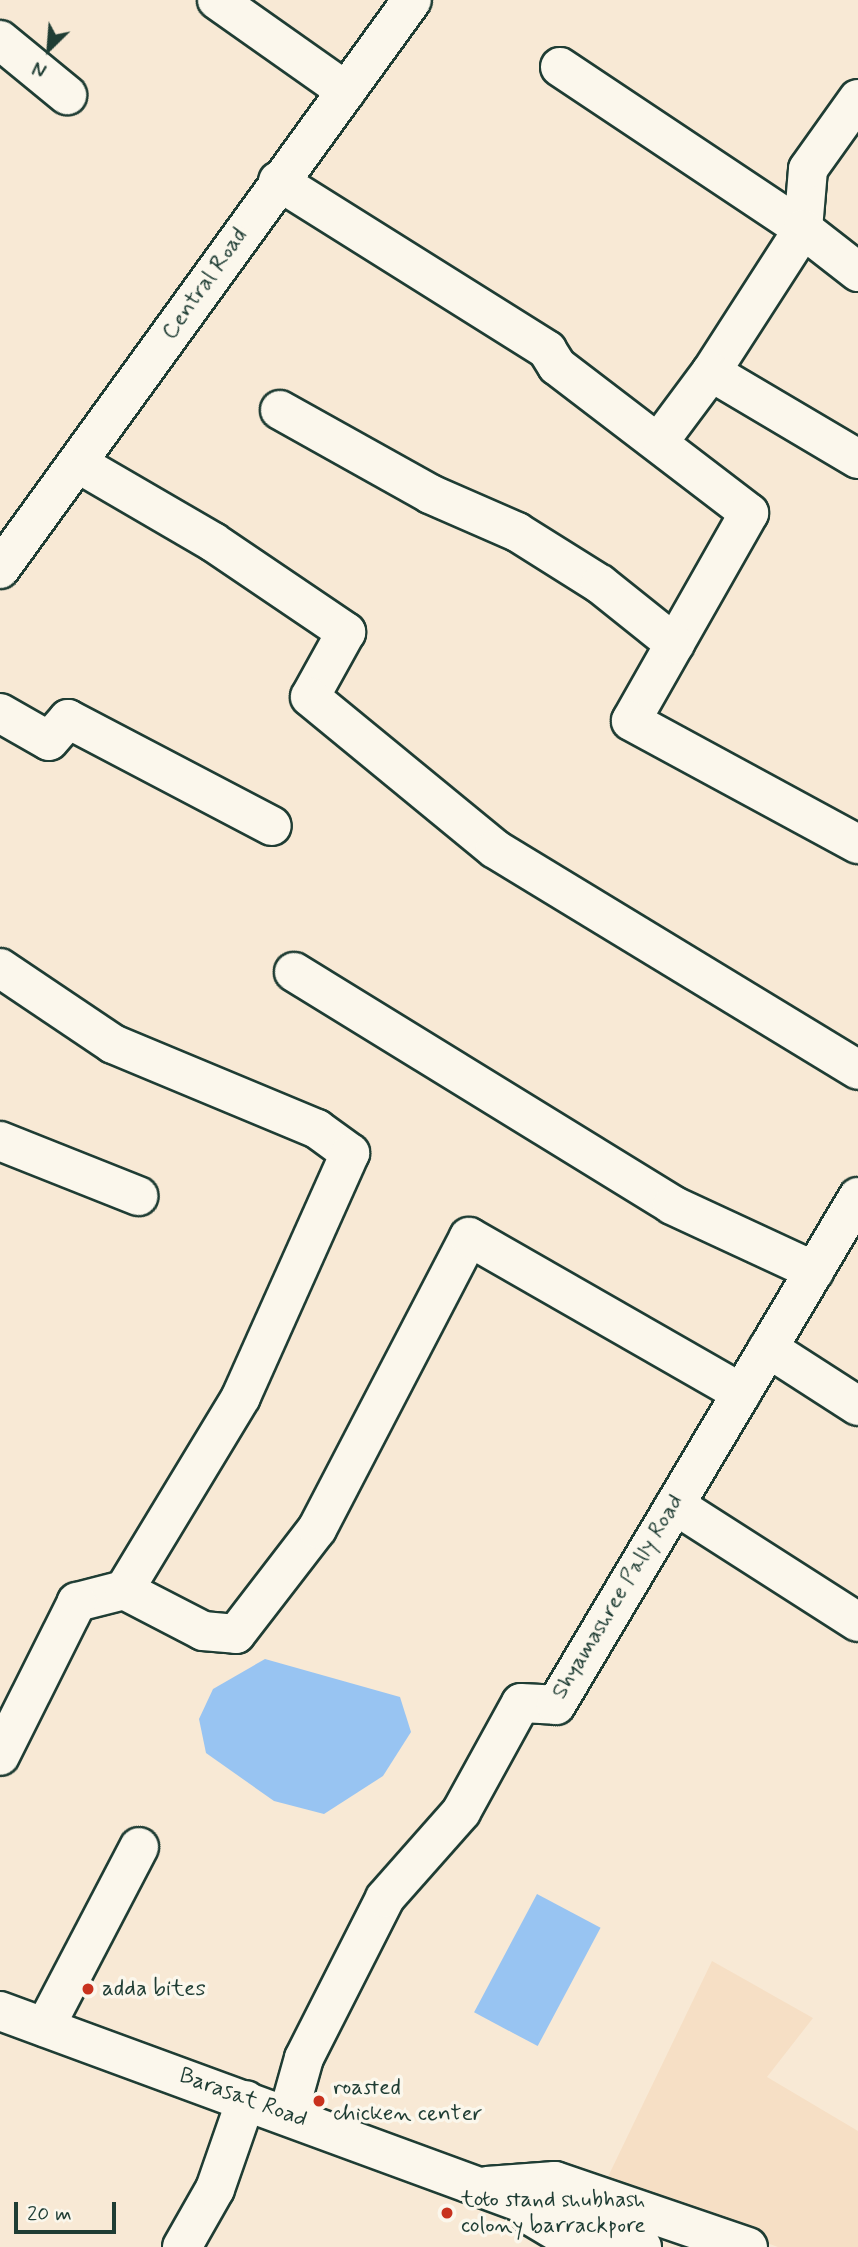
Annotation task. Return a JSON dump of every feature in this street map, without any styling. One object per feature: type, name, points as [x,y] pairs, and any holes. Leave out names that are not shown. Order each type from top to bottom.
[{"type":"street","points":[[217,0],[346,91]]},
{"type":"street","name":"Central Road","points":[[0,569],[79,464],[278,181],[412,0]]},
{"type":"street","points":[[0,40],[67,95]]},
{"type":"street","points":[[559,67],[803,229],[858,272]]},
{"type":"street","points":[[661,439],[711,372],[803,229],[808,169],[858,99]]},
{"type":"street","points":[[278,181],[547,350],[558,366],[661,439],[749,513],[631,721],[858,844]]},
{"type":"street","points":[[711,372],[858,459]]},
{"type":"street","points":[[280,410],[430,494],[517,533],[600,584],[675,644]]},
{"type":"street","points":[[79,464],[214,542],[346,632],[310,697],[495,849],[858,1070]]},
{"type":"street","points":[[0,713],[48,741],[68,719],[272,826]]},
{"type":"street","points":[[0,968],[113,1044],[317,1129],[350,1153],[241,1397],[124,1590]]},
{"type":"street","points":[[294,972],[424,1046],[672,1205],[814,1271]]},
{"type":"street","points":[[0,1141],[138,1196]]},
{"type":"street","name":"Shyamashree Pally Road","points":[[288,2115],[304,2058],[385,1898],[461,1812],[521,1703],[555,1705],[858,1197]]},
{"type":"street","points":[[0,1756],[77,1602],[124,1590],[202,1631],[236,1633],[317,1529],[469,1237],[741,1393]]},
{"type":"street","points":[[768,1348],[858,1406]]},
{"type":"street","points":[[675,1505],[858,1622]]},
{"type":"street","points":[[45,2027],[139,1847]]},
{"type":"street","name":"Barasat Road","points":[[0,2011],[487,2186],[642,2247]]},
{"type":"street","points":[[182,2247],[215,2189],[246,2100]]},
{"type":"street","points":[[487,2186],[555,2181],[748,2247]]},
{"type":"street","points":[[487,2186],[583,2247]]},
{"type":"shaded area","points":[[712,1961],[813,2018],[767,2077],[858,2131],[858,2247],[778,2247],[604,2185]]},
{"type":"water","points":[[265,1659],[400,1697],[411,1732],[383,1776],[324,1814],[274,1801],[206,1753],[199,1719],[213,1689]]},
{"type":"water","points":[[537,1894],[601,1928],[538,2046],[474,2012]]},
{"type":"place","name":"adda bites","points":[[88,1989]]},
{"type":"place","name":"roasted chicken center","points":[[319,2101]]},
{"type":"place","name":"toto stand shubhash colony barrackpore","points":[[447,2213]]}]
